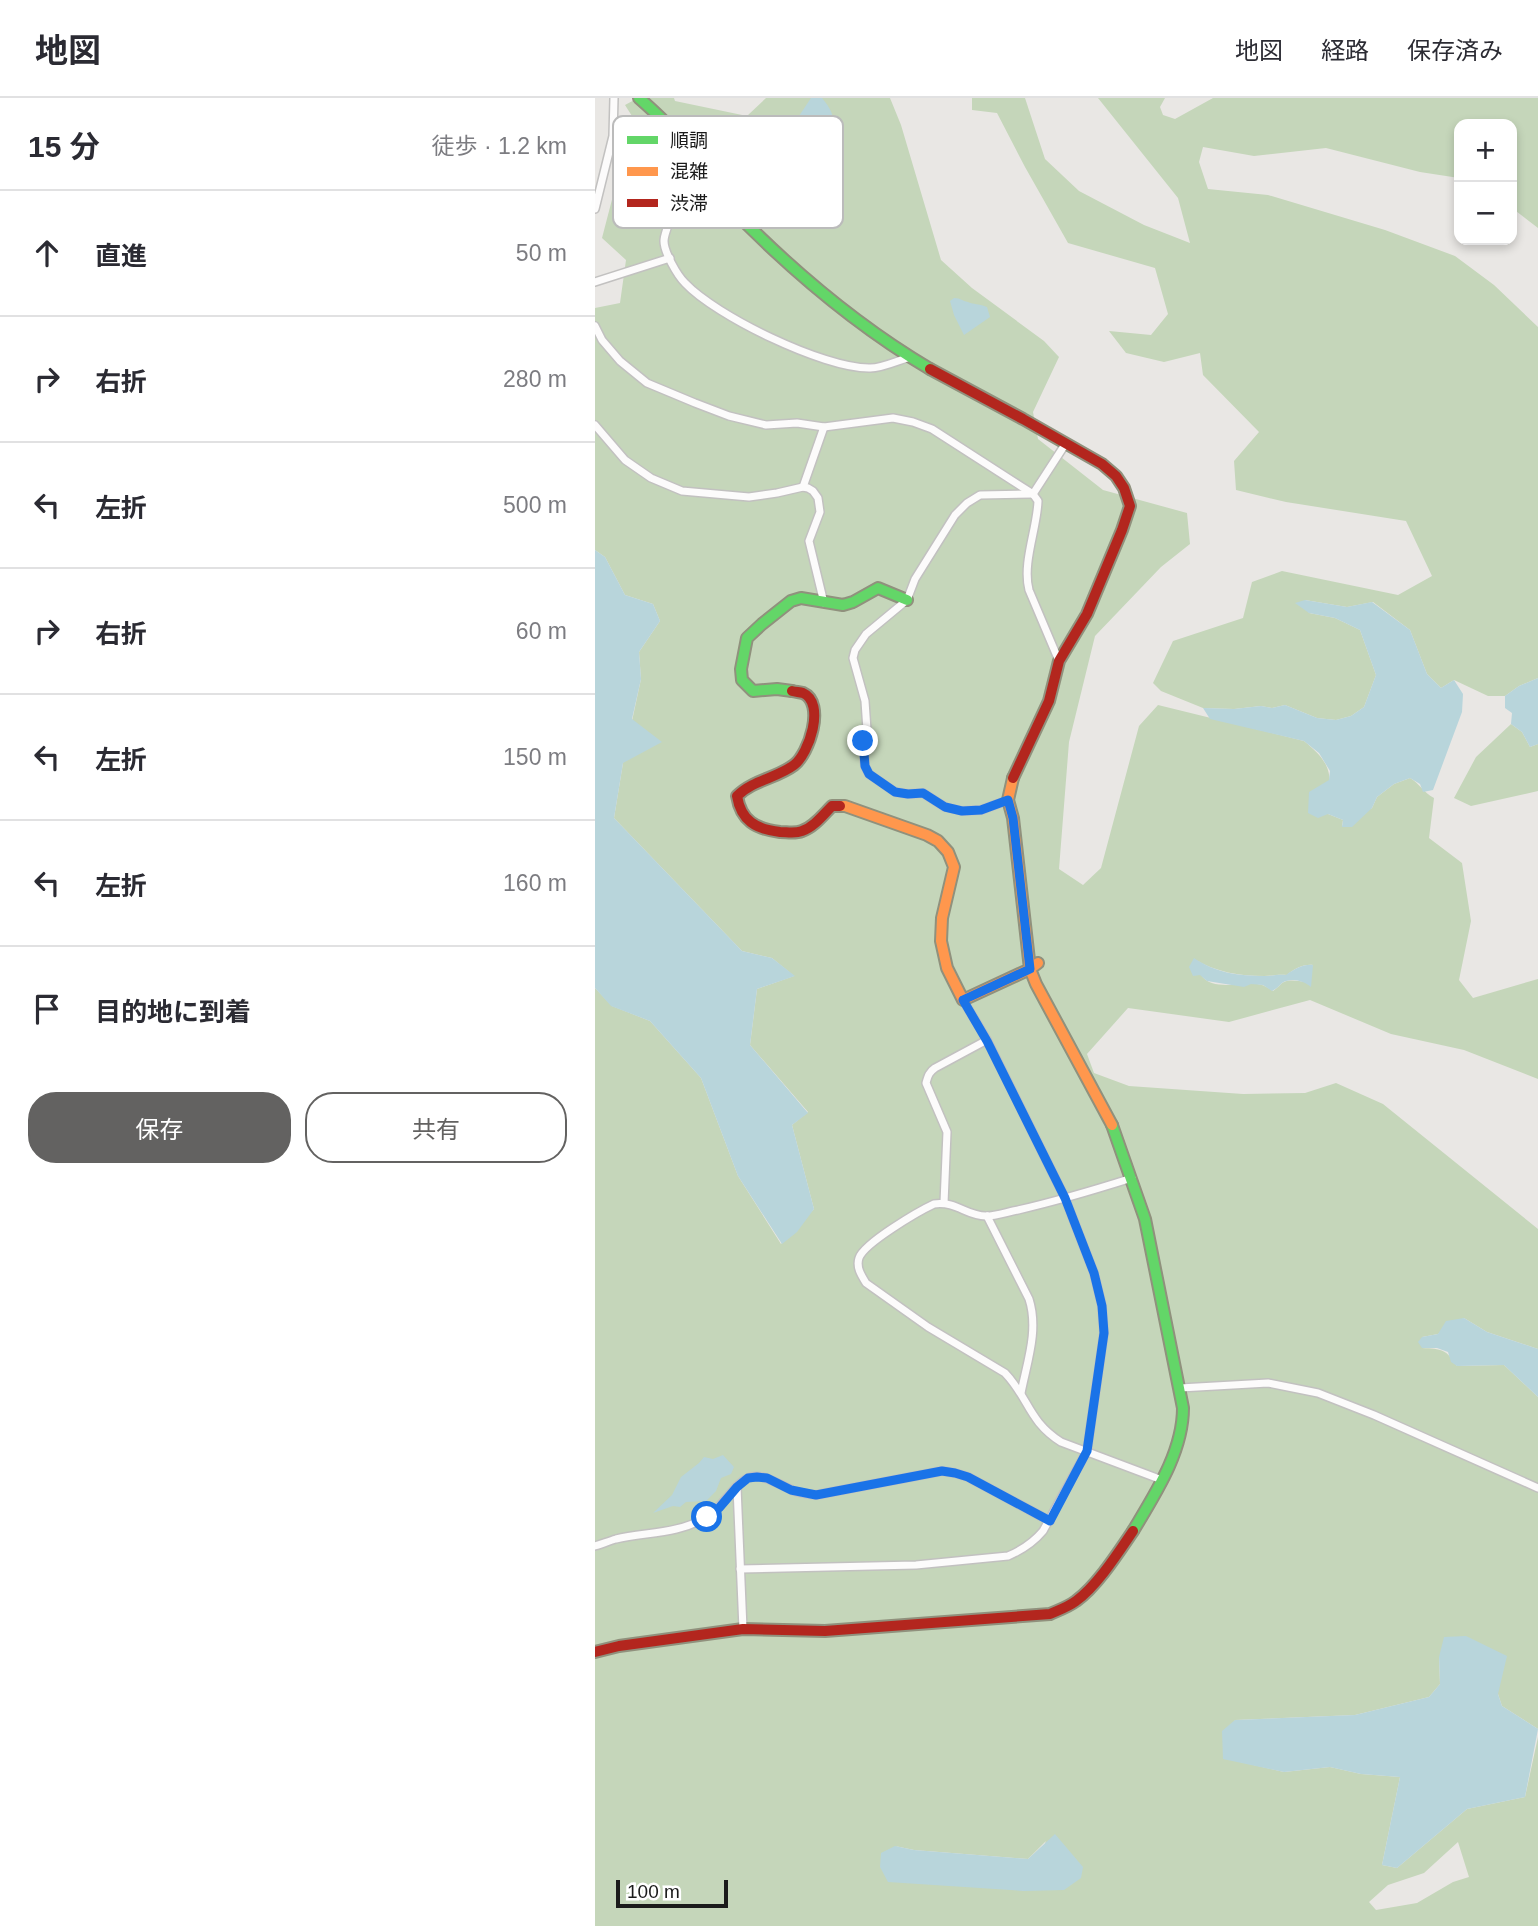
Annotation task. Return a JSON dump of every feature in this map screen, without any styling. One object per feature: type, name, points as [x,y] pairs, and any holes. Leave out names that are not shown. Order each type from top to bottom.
[{"type":"street","points":[[614,98],[614,116]]},
{"type":"street","points":[[639,98],[659,116]]},
{"type":"street","points":[[595,209],[613,136]]},
{"type":"street","points":[[667,228],[664,241],[673,268],[685,283],[703,299],[763,334],[793,348],[870,369],[911,357]]},
{"type":"street","points":[[595,1652],[697,1633],[743,1629],[825,1631],[1050,1614],[1066,1608],[1081,1597],[1108,1567],[1143,1514],[1162,1480],[1179,1437],[1184,1414],[1145,1219],[1117,1133],[1036,984],[1013,818],[1008,800],[1014,775],[1049,701],[1059,661],[1087,614],[1122,530],[1130,506],[1124,488],[1103,464],[946,379],[866,326],[809,283],[752,228]]},
{"type":"street","points":[[595,282],[670,258]]},
{"type":"street","points":[[595,326],[602,340],[620,361],[647,383],[695,403],[766,425],[797,423],[824,427],[893,418],[913,422],[932,429],[1033,494],[1038,500],[1038,519],[1026,580],[1059,661]]},
{"type":"street","points":[[595,425],[625,460],[651,478],[682,491],[749,497],[803,487],[813,491],[820,505],[820,512],[809,541],[824,603]]},
{"type":"street","points":[[803,487],[824,427]]},
{"type":"street","points":[[1033,494],[1066,443]]},
{"type":"street","points":[[1008,800],[981,810],[962,811],[945,807],[923,793],[895,792],[869,774],[865,766],[863,741],[867,730],[865,701],[853,658],[866,634],[907,600],[915,579],[955,515],[967,503],[980,495],[1033,494]]},
{"type":"street","points":[[740,1569],[916,1565],[1008,1556],[1035,1541],[1050,1521],[1087,1451],[1104,1333],[1102,1306],[1094,1273],[1065,1198],[987,1041],[954,985],[940,930],[954,867],[952,859],[944,845],[925,835],[845,806],[832,806],[809,828],[798,833],[758,829],[741,813],[737,804],[737,796],[744,789],[792,767],[800,760],[808,747],[814,718],[813,705],[803,694],[777,689],[753,691],[748,687],[743,680],[741,669],[747,638],[791,601],[801,598],[843,605],[878,587],[907,600]]},
{"type":"street","points":[[963,1000],[1034,966]]},
{"type":"street","points":[[944,1203],[947,1132],[926,1083],[927,1078],[935,1068],[987,1041]]},
{"type":"street","points":[[1132,1178],[1065,1198],[987,1216],[975,1215],[954,1205],[934,1204],[869,1244],[859,1258],[858,1266],[866,1283],[928,1327],[1005,1373],[1021,1394],[1033,1418],[1049,1434],[1061,1442],[1162,1480]]},
{"type":"street","points":[[987,1216],[1030,1299],[1033,1312],[1034,1326],[1021,1394]]},
{"type":"street","points":[[1180,1388],[1268,1383],[1318,1393],[1538,1488]]},
{"type":"street","points":[[595,1546],[616,1539],[676,1531],[695,1523],[719,1508],[748,1478],[757,1477],[767,1478],[802,1493],[816,1495],[942,1471],[968,1477],[1050,1521]]},
{"type":"street","points":[[737,1487],[743,1629]]},
{"type":"green space","points":[[638,98],[674,98],[675,101],[747,116],[632,116],[625,105]]},
{"type":"green space","points":[[766,98],[890,98],[901,125],[941,260],[972,288],[1044,341],[1059,357],[1033,412],[1038,439],[1103,490],[1187,513],[1190,544],[1161,567],[1095,636],[1069,742],[1059,869],[1083,885],[1101,868],[1139,726],[1158,705],[1304,741],[1322,758],[1326,766],[1330,781],[1328,814],[1343,820],[1342,826],[1372,808],[1377,797],[1394,784],[1410,778],[1413,780],[1434,798],[1429,838],[1462,863],[1471,921],[1459,980],[1473,998],[1538,979],[1538,1079],[1464,1050],[1391,1034],[1310,1000],[1229,1022],[1128,1008],[1087,1054],[1094,1073],[1129,1086],[1243,1094],[1305,1093],[1336,1083],[1383,1104],[1538,1229],[1538,1349],[1487,1332],[1464,1318],[1438,1334],[1422,1337],[1422,1348],[1443,1351],[1457,1366],[1504,1365],[1538,1397],[1538,1729],[1502,1706],[1498,1694],[1439,1657],[1440,1684],[1429,1697],[1355,1715],[1235,1720],[1223,1758],[1284,1772],[1330,1767],[1361,1774],[1400,1777],[1382,1865],[1397,1868],[1467,1809],[1525,1797],[1538,1737],[1538,1926],[595,1926],[595,988],[612,1006],[650,1021],[701,1078],[738,1176],[781,1244],[814,1209],[792,1125],[808,1112],[750,1045],[757,989],[794,976],[772,958],[742,951],[614,818],[641,679],[639,652],[660,621],[653,604],[625,595],[605,557],[595,550],[595,308],[620,303],[626,260],[602,238],[613,196],[613,228],[843,228],[843,116],[747,116]],"holes":[[[1194,959],[1219,970],[1255,976],[1287,975],[1299,967],[1313,965],[1305,982],[1286,981],[1273,991],[1263,985],[1213,983],[1201,975]],[[1046,1841],[1024,1891],[895,1846],[914,1850],[1028,1859]],[[1458,1842],[1469,1877],[1453,1882],[1417,1903],[1376,1910],[1369,1902],[1388,1885],[1424,1873]]]},
{"type":"green space","points":[[972,98],[1025,98],[1045,159],[1079,191],[1144,225],[1190,243],[1178,198],[1098,98],[1165,98],[1160,107],[1163,115],[1175,119],[1213,98],[1538,98],[1538,228],[1517,212],[1517,119],[1454,119],[1454,177],[1420,172],[1326,148],[1254,156],[1203,147],[1199,162],[1208,189],[1268,195],[1385,230],[1455,256],[1494,285],[1538,327],[1538,678],[1505,696],[1488,696],[1454,680],[1441,688],[1427,674],[1410,630],[1373,602],[1347,607],[1305,600],[1309,613],[1335,618],[1360,630],[1376,675],[1364,707],[1351,716],[1336,720],[1317,718],[1285,705],[1272,708],[1203,708],[1161,691],[1153,683],[1173,641],[1243,618],[1252,582],[1282,571],[1398,595],[1432,576],[1406,521],[1286,502],[1236,490],[1234,461],[1259,432],[1203,375],[1200,353],[1164,362],[1126,353],[1109,331],[1151,335],[1168,314],[1155,268],[1068,243],[997,113],[972,110]]},
{"type":"green space","points":[[1511,724],[1522,732],[1530,747],[1538,744],[1538,791],[1471,806],[1454,798],[1476,757]]},
{"type":"water","points":[[811,98],[822,98],[832,116],[799,116]]},
{"type":"water","points":[[954,298],[987,307],[990,317],[964,335],[950,301]]},
{"type":"water","points":[[595,550],[605,557],[625,595],[653,604],[660,621],[639,652],[641,679],[632,719],[662,742],[623,763],[614,818],[742,951],[772,958],[795,976],[757,989],[750,1045],[808,1113],[792,1125],[814,1209],[797,1232],[782,1244],[738,1176],[701,1078],[650,1021],[611,1006],[595,988]]},
{"type":"water","points":[[1305,600],[1347,607],[1372,602],[1410,630],[1427,674],[1441,688],[1454,680],[1463,694],[1462,712],[1433,790],[1423,792],[1420,784],[1410,778],[1394,784],[1377,797],[1372,808],[1352,827],[1342,827],[1343,820],[1328,814],[1318,818],[1308,813],[1309,792],[1329,780],[1330,771],[1319,753],[1304,741],[1210,719],[1203,708],[1272,708],[1285,705],[1317,718],[1336,720],[1351,716],[1364,707],[1376,675],[1360,630],[1335,618],[1309,613],[1295,603]]},
{"type":"water","points":[[1538,678],[1538,744],[1530,747],[1522,732],[1511,724],[1512,713],[1505,708],[1505,696]]},
{"type":"water","points":[[1194,958],[1219,970],[1255,976],[1286,975],[1302,966],[1313,965],[1311,987],[1289,980],[1272,991],[1263,985],[1251,984],[1244,987],[1207,981],[1200,975],[1193,976],[1189,967]]},
{"type":"water","points":[[1464,1318],[1487,1332],[1538,1349],[1538,1397],[1504,1365],[1457,1366],[1451,1362],[1448,1352],[1437,1348],[1422,1348],[1418,1342],[1422,1337],[1438,1334],[1446,1321]]},
{"type":"water","points":[[723,1455],[734,1467],[731,1474],[721,1478],[716,1491],[706,1501],[686,1502],[680,1507],[673,1506],[653,1513],[672,1495],[681,1477],[704,1457],[713,1459]]},
{"type":"water","points":[[1466,1636],[1507,1656],[1498,1694],[1502,1706],[1538,1729],[1525,1797],[1467,1809],[1397,1868],[1382,1865],[1400,1777],[1361,1774],[1330,1767],[1284,1772],[1223,1759],[1222,1731],[1235,1720],[1355,1715],[1429,1697],[1440,1684],[1439,1657],[1444,1637]]},
{"type":"water","points":[[1055,1834],[1083,1867],[1081,1878],[1064,1890],[1024,1891],[888,1882],[880,1867],[881,1853],[895,1846],[914,1850],[1028,1859]]},
{"type":"traffic: fast","points":[[639,98],[659,116]]},
{"type":"traffic: fast","points":[[751,228],[819,290],[873,332],[930,369]]},
{"type":"traffic: fast","points":[[792,691],[753,691],[742,680],[741,669],[747,638],[791,601],[801,598],[843,605],[878,588],[907,600]]},
{"type":"traffic: fast","points":[[1112,1125],[1145,1219],[1183,1408],[1182,1424],[1173,1456],[1133,1531]]},
{"type":"traffic: slow","points":[[840,806],[927,835],[938,841],[948,852],[954,867],[942,918],[941,941],[947,968],[963,1000],[1030,969],[1013,818],[1008,800],[1013,778]]},
{"type":"traffic: slow","points":[[1038,963],[1030,969],[1036,984],[1112,1125]]},
{"type":"traffic: jam","points":[[930,369],[1102,464],[1116,476],[1124,488],[1130,506],[1087,614],[1059,661],[1049,701],[1013,778]]},
{"type":"traffic: jam","points":[[792,691],[803,693],[810,699],[813,707],[813,729],[805,751],[794,765],[743,791],[737,796],[739,805],[746,818],[757,826],[791,833],[806,829],[832,806],[840,806]]},
{"type":"traffic: jam","points":[[595,1652],[619,1646],[743,1629],[825,1631],[1050,1614],[1084,1595],[1107,1569],[1133,1531]]},
{"type":"route","points":[[707,1517],[748,1478],[767,1478],[791,1490],[816,1495],[942,1471],[968,1477],[1050,1521],[1087,1451],[1104,1333],[1102,1306],[1094,1273],[1065,1198],[987,1041],[963,1000],[1030,969],[1013,818],[1008,800],[981,810],[962,811],[945,807],[923,793],[895,792],[869,774],[865,766],[863,741]]}]
